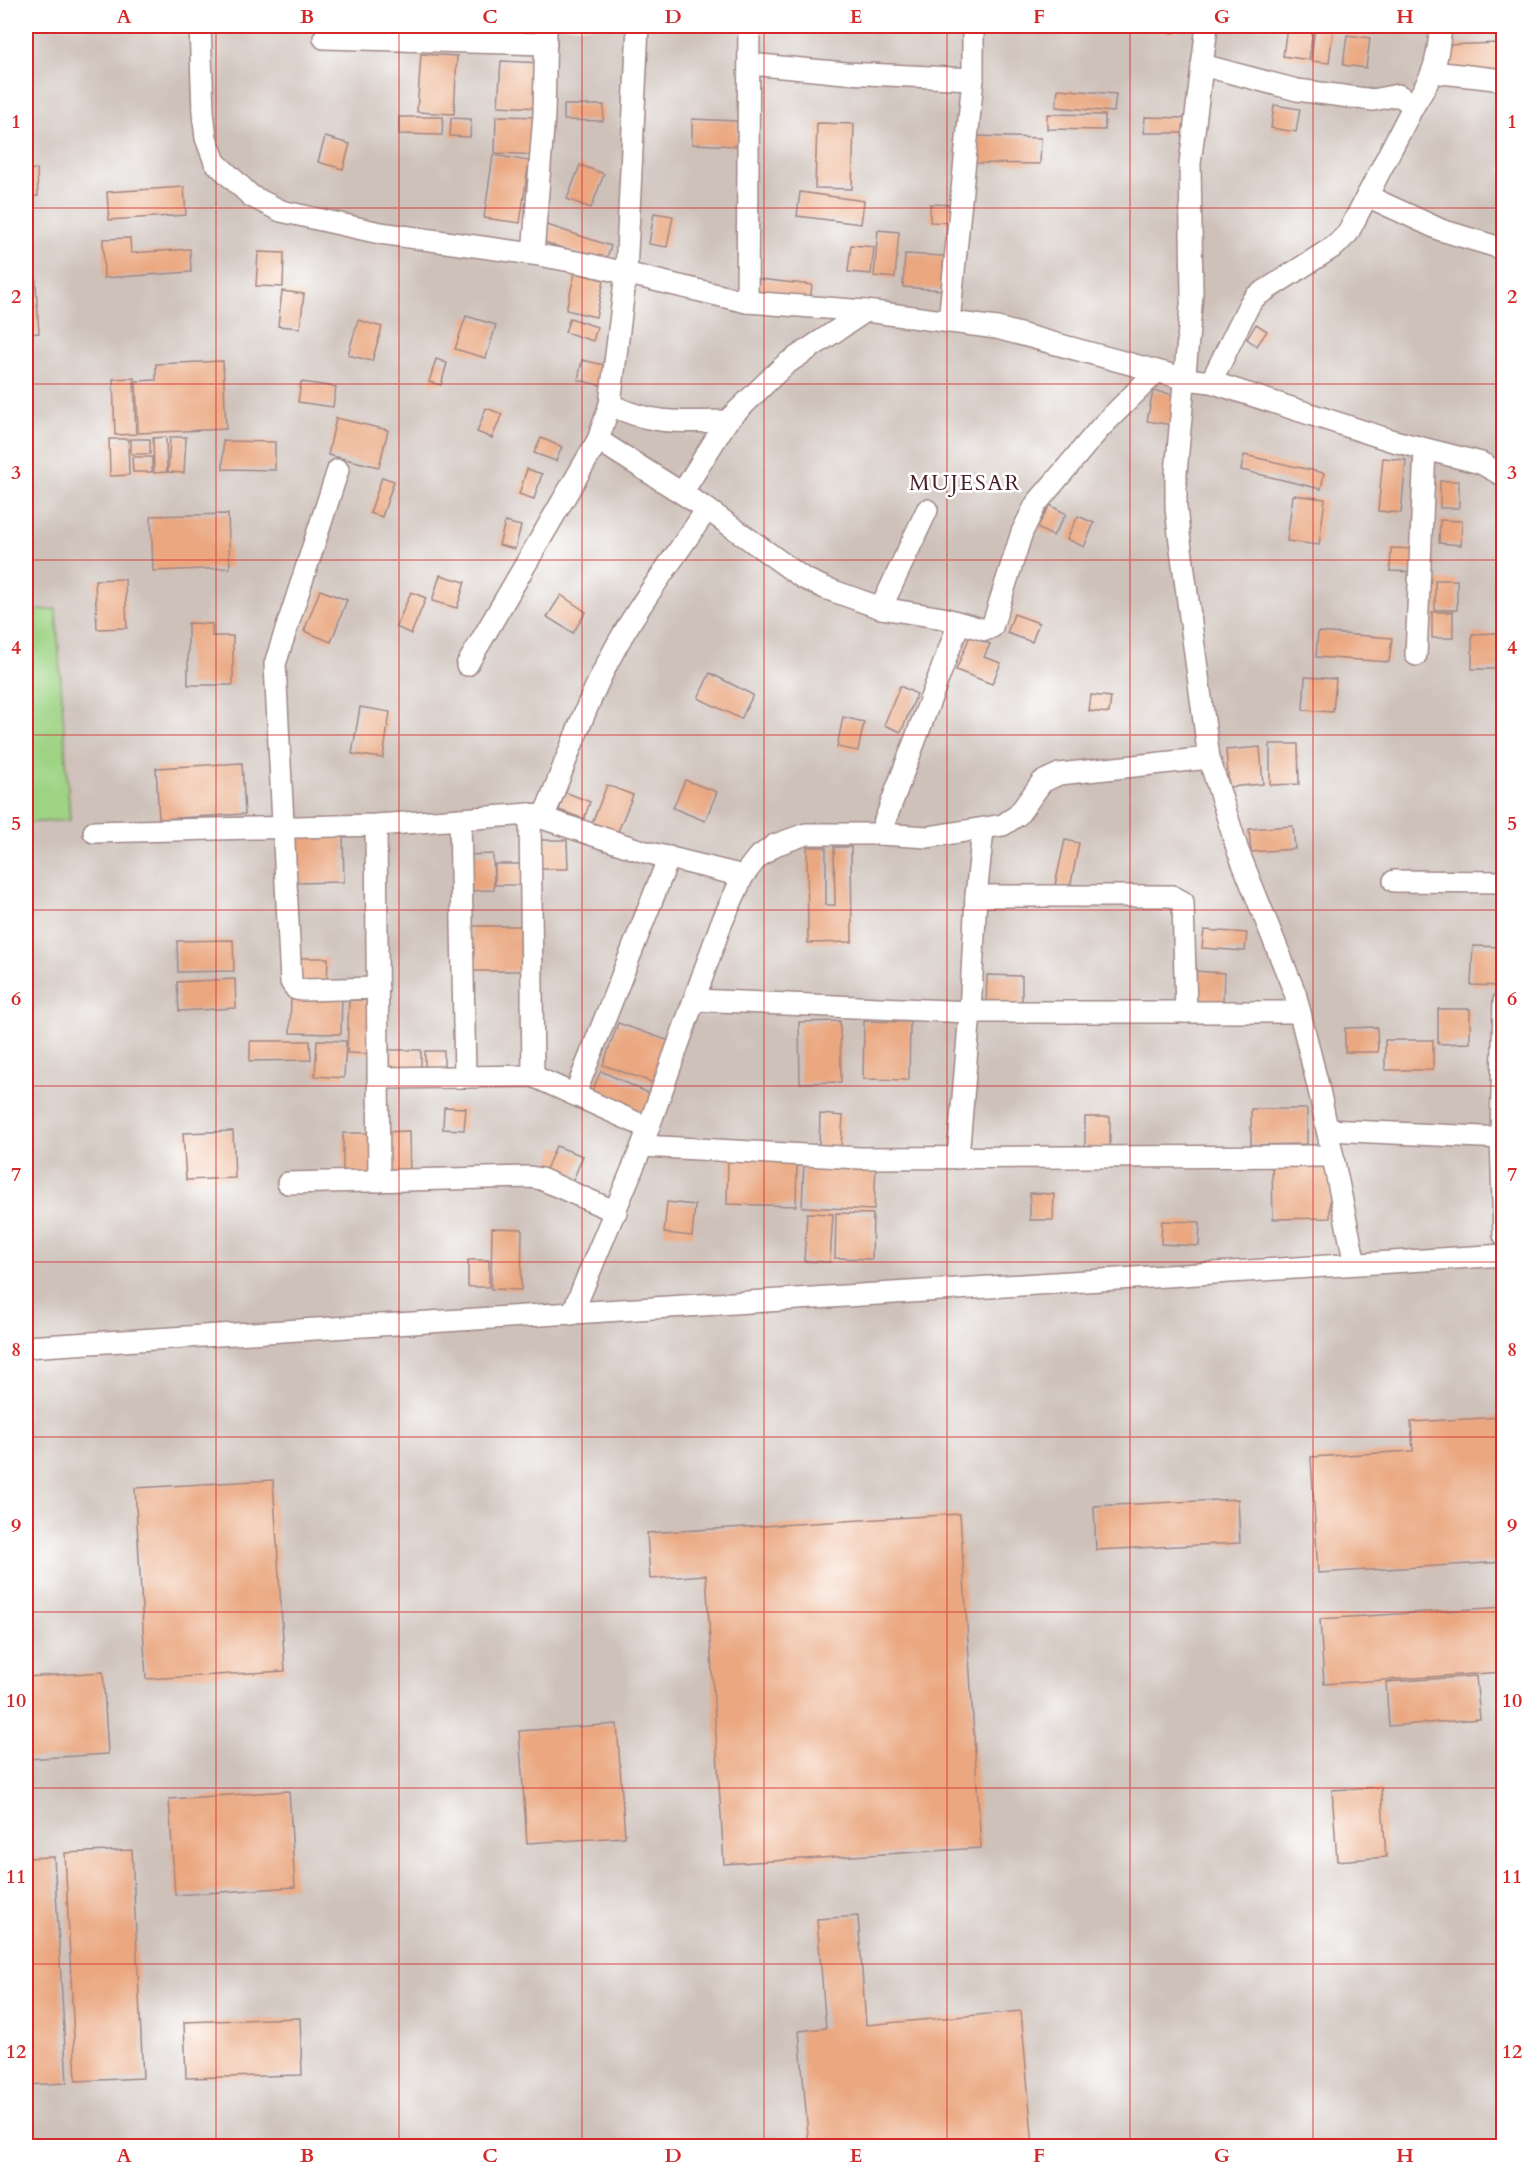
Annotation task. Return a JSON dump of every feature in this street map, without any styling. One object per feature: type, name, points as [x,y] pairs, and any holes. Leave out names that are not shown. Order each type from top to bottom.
[{"type":"street","points":[[200,26],[203,112],[206,138],[215,162],[251,196],[281,211],[380,233],[533,254],[626,273],[747,302],[866,311],[997,328],[1186,379],[1211,382],[1390,440],[1481,464],[1503,476]]},
{"type":"street","points":[[467,665],[598,440],[610,404],[626,273],[638,26]]},
{"type":"street","points":[[747,302],[749,26]]},
{"type":"street","points":[[949,322],[973,79],[973,26]]},
{"type":"street","points":[[1208,26],[1190,164],[1192,295],[1176,473],[1176,508],[1209,758],[1238,851],[1295,993],[1333,1156],[1355,1264]]},
{"type":"street","points":[[1211,382],[1255,297],[1342,240],[1433,72],[1438,56],[1440,26]]},
{"type":"street","points":[[324,38],[546,35],[544,115],[533,254]]},
{"type":"street","points":[[750,64],[845,73],[973,79]]},
{"type":"street","points":[[1202,65],[1297,90],[1373,100],[1398,95],[1414,105]]},
{"type":"street","points":[[1433,72],[1503,80]]},
{"type":"street","points":[[1367,196],[1441,230],[1503,249]]},
{"type":"street","points":[[682,492],[727,421],[786,364],[866,311]]},
{"type":"street","points":[[598,440],[682,492],[803,578],[880,608],[927,615],[985,630],[992,627],[1022,532],[1036,504],[1101,427],[1157,371]]},
{"type":"street","points":[[610,404],[628,414],[649,419],[727,421]]},
{"type":"street","points":[[1416,655],[1425,449]]},
{"type":"street","points":[[338,471],[275,664],[291,982],[296,988],[303,990],[378,988]]},
{"type":"street","points":[[533,1076],[537,816],[609,660],[630,624],[707,509]]},
{"type":"street","points":[[880,608],[927,510]]},
{"type":"street","points":[[880,834],[959,624]]},
{"type":"street","points":[[572,1314],[645,1137],[721,924],[742,876],[757,858],[775,845],[806,834],[880,834],[928,837],[983,830],[1003,825],[1011,820],[1042,782],[1059,774],[1209,758]]},
{"type":"street","points":[[94,832],[376,825],[537,816],[669,857],[742,876]]},
{"type":"street","points":[[460,819],[465,1077]]},
{"type":"street","points":[[376,825],[379,1181]]},
{"type":"street","points":[[958,1158],[970,1012],[976,896],[983,830]]},
{"type":"street","points":[[575,1094],[669,857]]},
{"type":"street","points":[[1394,880],[1503,882]]},
{"type":"street","points":[[976,896],[1172,896],[1179,899],[1184,902],[1186,1012]]},
{"type":"street","points":[[695,1000],[970,1012],[1300,1012]]},
{"type":"street","points":[[1503,1001],[1503,1235]]},
{"type":"street","points":[[379,1078],[533,1076],[575,1094],[645,1137],[860,1158],[1333,1156]]},
{"type":"street","points":[[1327,1130],[1502,1138]]},
{"type":"street","points":[[288,1183],[530,1177],[541,1179],[616,1212]]},
{"type":"street","points":[[26,1347],[1503,1255]]},
{"type":"shaded area","points":[[26,26],[1503,26],[1503,2146],[26,2146]]},
{"type":"green space","points":[[56,609],[70,820],[26,823],[26,611]]},
{"type":"building","points":[[324,26],[344,26],[343,34],[324,33]]},
{"type":"building","points":[[358,26],[437,26],[436,34],[357,30]]},
{"type":"building","points":[[1124,26],[1175,26],[1174,33]]},
{"type":"building","points":[[1287,26],[1313,28],[1309,60],[1283,56]]},
{"type":"building","points":[[1315,28],[1333,30],[1329,63],[1311,61]]},
{"type":"building","points":[[1347,35],[1370,38],[1366,68],[1343,65]]},
{"type":"building","points":[[1498,43],[1499,71],[1445,73],[1444,45]]},
{"type":"building","points":[[421,54],[457,56],[454,114],[417,112]]},
{"type":"building","points":[[501,61],[542,63],[540,108],[498,106]]},
{"type":"building","points":[[1058,89],[1116,94],[1114,112],[1056,107]]},
{"type":"building","points":[[564,105],[604,105],[603,121],[564,120]]},
{"type":"building","points":[[1274,105],[1300,109],[1296,132],[1271,128]]},
{"type":"building","points":[[1047,114],[1105,115],[1105,130],[1047,129]]},
{"type":"building","points":[[496,116],[541,117],[539,155],[495,153]]},
{"type":"building","points":[[399,117],[443,117],[442,135],[399,134]]},
{"type":"building","points":[[1145,117],[1187,118],[1187,133],[1144,133]]},
{"type":"building","points":[[451,118],[471,119],[470,137],[450,136]]},
{"type":"building","points":[[692,119],[737,121],[737,146],[692,144]]},
{"type":"building","points":[[817,123],[854,124],[852,189],[815,188]]},
{"type":"building","points":[[977,136],[1041,138],[1040,164],[976,163]]},
{"type":"building","points":[[325,137],[350,144],[343,169],[318,162]]},
{"type":"building","points":[[493,155],[529,161],[520,223],[484,218]]},
{"type":"building","points":[[580,165],[604,174],[591,208],[567,199]]},
{"type":"building","points":[[37,169],[38,196],[26,197],[26,170]]},
{"type":"building","points":[[184,187],[186,215],[109,220],[107,192]]},
{"type":"building","points":[[800,192],[864,201],[861,224],[797,216]]},
{"type":"building","points":[[930,204],[958,205],[958,223],[930,222]]},
{"type":"building","points":[[654,213],[673,216],[667,247],[649,244]]},
{"type":"building","points":[[541,223],[611,246],[605,263],[536,239]]},
{"type":"building","points":[[878,230],[899,232],[895,278],[874,276]]},
{"type":"building","points":[[130,238],[131,253],[190,249],[191,272],[104,278],[103,239]]},
{"type":"building","points":[[851,245],[874,247],[871,274],[848,272]]},
{"type":"building","points":[[258,252],[284,253],[283,287],[256,286]]},
{"type":"building","points":[[905,254],[944,256],[941,290],[903,287]]},
{"type":"building","points":[[26,269],[35,269],[39,333],[26,334]]},
{"type":"building","points":[[575,273],[604,280],[596,317],[566,310]]},
{"type":"building","points":[[759,279],[812,285],[810,302],[757,297]]},
{"type":"building","points":[[282,291],[304,294],[300,328],[278,326]]},
{"type":"building","points":[[466,316],[496,325],[486,358],[455,349]]},
{"type":"building","points":[[570,318],[597,327],[593,341],[565,332]]},
{"type":"building","points":[[358,320],[382,327],[372,361],[348,355]]},
{"type":"building","points":[[1256,324],[1267,331],[1257,346],[1247,339]]},
{"type":"building","points":[[436,359],[447,363],[441,385],[429,382]]},
{"type":"building","points":[[582,360],[613,367],[608,387],[578,380]]},
{"type":"building","points":[[223,361],[226,429],[138,433],[136,381],[156,380],[156,364]]},
{"type":"building","points":[[134,378],[136,434],[115,435],[113,379]]},
{"type":"building","points":[[301,382],[336,387],[333,407],[298,402]]},
{"type":"building","points":[[1153,391],[1178,395],[1172,425],[1147,421]]},
{"type":"building","points":[[486,408],[502,414],[492,438],[477,432]]},
{"type":"building","points":[[336,418],[388,430],[379,467],[328,455]]},
{"type":"building","points":[[166,437],[167,472],[154,473],[153,438]]},
{"type":"building","points":[[170,437],[186,437],[184,473],[168,472]]},
{"type":"building","points":[[541,438],[562,447],[556,461],[534,453]]},
{"type":"building","points":[[109,439],[128,439],[129,475],[110,476]]},
{"type":"building","points":[[131,439],[150,439],[150,454],[131,454]]},
{"type":"building","points":[[223,441],[275,442],[275,470],[223,469]]},
{"type":"building","points":[[1244,455],[1324,473],[1321,489],[1241,470]]},
{"type":"building","points":[[132,457],[152,457],[152,472],[133,472]]},
{"type":"building","points":[[1383,458],[1406,460],[1401,513],[1378,511]]},
{"type":"building","points":[[527,469],[542,474],[534,499],[519,494]]},
{"type":"building","points":[[382,477],[394,481],[382,517],[370,513]]},
{"type":"building","points":[[1440,481],[1459,481],[1459,508],[1440,508]]},
{"type":"building","points":[[1293,495],[1325,499],[1319,545],[1287,541]]},
{"type":"building","points":[[1050,505],[1066,514],[1053,536],[1037,528]]},
{"type":"building","points":[[228,514],[230,568],[153,571],[151,516]]},
{"type":"building","points":[[1078,516],[1094,523],[1084,547],[1067,539]]},
{"type":"building","points":[[1440,520],[1462,521],[1461,545],[1439,543]]},
{"type":"building","points":[[505,522],[521,526],[515,549],[499,545]]},
{"type":"building","points":[[1391,548],[1416,549],[1416,572],[1390,571]]},
{"type":"building","points":[[440,575],[465,582],[457,608],[432,601]]},
{"type":"building","points":[[125,579],[127,628],[97,629],[95,580]]},
{"type":"building","points":[[1435,580],[1457,580],[1457,610],[1435,610]]},
{"type":"building","points":[[320,590],[347,600],[331,642],[304,631]]},
{"type":"building","points":[[411,592],[426,598],[411,634],[396,627]]},
{"type":"building","points":[[561,595],[586,612],[573,633],[547,617]]},
{"type":"building","points":[[1432,612],[1453,612],[1453,638],[1432,638]]},
{"type":"building","points":[[1014,614],[1039,623],[1032,642],[1007,633]]},
{"type":"building","points":[[188,623],[212,624],[212,636],[233,636],[233,685],[188,685]]},
{"type":"building","points":[[1318,632],[1392,638],[1389,662],[1316,657]]},
{"type":"building","points":[[1498,633],[1498,669],[1472,669],[1472,634]]},
{"type":"building","points":[[970,636],[990,644],[984,657],[1001,663],[992,684],[956,670]]},
{"type":"building","points":[[710,673],[753,695],[741,719],[698,698]]},
{"type":"building","points":[[1305,677],[1336,679],[1333,712],[1303,710]]},
{"type":"building","points":[[900,686],[917,694],[901,732],[884,725]]},
{"type":"building","points":[[1091,695],[1111,697],[1109,713],[1089,711]]},
{"type":"building","points":[[360,707],[390,712],[383,758],[352,754]]},
{"type":"building","points":[[843,717],[864,722],[858,751],[837,747]]},
{"type":"building","points":[[1270,744],[1298,744],[1299,784],[1270,785]]},
{"type":"building","points":[[1260,747],[1263,784],[1229,787],[1226,750]]},
{"type":"building","points":[[242,763],[245,814],[159,819],[156,768]]},
{"type":"building","points":[[685,780],[717,792],[705,821],[673,808]]},
{"type":"building","points":[[607,785],[633,795],[616,836],[591,826]]},
{"type":"building","points":[[565,792],[590,802],[584,819],[559,810]]},
{"type":"building","points":[[1293,826],[1295,849],[1251,852],[1249,829]]},
{"type":"building","points":[[343,835],[344,882],[294,883],[294,836]]},
{"type":"building","points":[[536,840],[567,840],[568,869],[536,869]]},
{"type":"building","points":[[1065,840],[1079,843],[1070,888],[1055,885]]},
{"type":"building","points":[[807,847],[826,847],[826,905],[835,905],[834,847],[851,847],[852,942],[808,943]]},
{"type":"building","points":[[493,854],[494,890],[468,891],[467,855]]},
{"type":"building","points":[[495,864],[524,864],[524,885],[495,885]]},
{"type":"building","points":[[471,926],[527,926],[527,971],[471,971]]},
{"type":"building","points":[[1204,930],[1247,933],[1245,951],[1202,948]]},
{"type":"building","points":[[233,940],[234,971],[178,972],[177,941]]},
{"type":"building","points":[[1473,946],[1504,947],[1504,986],[1471,985]]},
{"type":"building","points":[[295,958],[328,958],[327,986],[294,985]]},
{"type":"building","points":[[1193,971],[1224,973],[1223,1003],[1192,1001]]},
{"type":"building","points":[[987,975],[1022,976],[1022,1004],[986,1004]]},
{"type":"building","points":[[235,979],[236,1008],[179,1011],[177,982]]},
{"type":"building","points":[[291,996],[342,997],[341,1034],[290,1033]]},
{"type":"building","points":[[349,1000],[374,1000],[371,1054],[347,1053]]},
{"type":"building","points":[[1438,1009],[1470,1009],[1470,1043],[1438,1044]]},
{"type":"building","points":[[840,1021],[841,1082],[800,1083],[799,1022]]},
{"type":"building","points":[[864,1021],[910,1022],[909,1080],[863,1079]]},
{"type":"building","points":[[618,1023],[675,1043],[660,1085],[603,1065]]},
{"type":"building","points":[[1377,1027],[1378,1052],[1345,1052],[1345,1028]]},
{"type":"building","points":[[317,1040],[346,1041],[344,1078],[315,1076]]},
{"type":"building","points":[[1385,1040],[1433,1040],[1433,1070],[1385,1070]]},
{"type":"building","points":[[250,1041],[310,1041],[311,1060],[250,1061]]},
{"type":"building","points":[[381,1050],[421,1050],[421,1075],[382,1076]]},
{"type":"building","points":[[425,1051],[444,1051],[444,1075],[425,1075]]},
{"type":"building","points":[[601,1071],[653,1095],[641,1121],[589,1097]]},
{"type":"building","points":[[444,1107],[466,1108],[464,1130],[443,1129]]},
{"type":"building","points":[[1251,1109],[1307,1109],[1307,1144],[1251,1145]]},
{"type":"building","points":[[820,1114],[843,1116],[841,1148],[819,1147]]},
{"type":"building","points":[[1085,1117],[1110,1117],[1110,1148],[1085,1148]]},
{"type":"building","points":[[233,1131],[235,1178],[186,1180],[183,1133]]},
{"type":"building","points":[[409,1131],[410,1176],[383,1176],[382,1132]]},
{"type":"building","points":[[343,1133],[373,1133],[373,1178],[343,1178]]},
{"type":"building","points":[[556,1146],[583,1156],[571,1185],[544,1174]]},
{"type":"building","points":[[728,1158],[797,1160],[796,1206],[727,1204]]},
{"type":"building","points":[[804,1162],[876,1165],[874,1210],[802,1207]]},
{"type":"building","points":[[1330,1163],[1330,1218],[1273,1219],[1272,1164]]},
{"type":"building","points":[[1030,1193],[1054,1194],[1053,1220],[1030,1220]]},
{"type":"building","points":[[667,1202],[695,1205],[692,1236],[664,1233]]},
{"type":"building","points":[[807,1213],[833,1214],[830,1262],[804,1261]]},
{"type":"building","points":[[836,1213],[873,1214],[872,1259],[835,1258]]},
{"type":"building","points":[[1162,1221],[1200,1222],[1199,1246],[1161,1244]]},
{"type":"building","points":[[492,1228],[522,1229],[521,1290],[491,1289]]},
{"type":"building","points":[[468,1260],[489,1260],[489,1287],[468,1287]]},
{"type":"building","points":[[1504,1417],[1504,1562],[1318,1573],[1311,1457],[1413,1451],[1411,1422]]},
{"type":"building","points":[[273,1480],[285,1671],[146,1679],[135,1488]]},
{"type":"building","points":[[1238,1499],[1240,1543],[1096,1550],[1094,1506]]},
{"type":"building","points":[[960,1514],[981,1848],[724,1864],[706,1575],[650,1579],[647,1533]]},
{"type":"building","points":[[1504,1607],[1504,1672],[1324,1684],[1320,1619]]},
{"type":"building","points":[[103,1672],[108,1754],[26,1759],[26,1677]]},
{"type":"building","points":[[1476,1676],[1480,1719],[1389,1726],[1386,1682]]},
{"type":"building","points":[[617,1724],[625,1837],[527,1843],[519,1731]]},
{"type":"building","points":[[1381,1787],[1386,1857],[1337,1861],[1332,1790]]},
{"type":"building","points":[[289,1791],[295,1887],[175,1895],[169,1799]]},
{"type":"building","points":[[132,1850],[143,2078],[76,2081],[65,1853]]},
{"type":"building","points":[[54,1857],[67,2083],[26,2085],[26,1858]]},
{"type":"building","points":[[858,1916],[866,2025],[1021,2011],[1033,2146],[809,2146],[799,2031],[826,2028],[817,1919]]},
{"type":"building","points":[[300,2018],[302,2075],[186,2078],[184,2022]]},
{"type":"district","name":"MUJESAR","points":[[965,483]]}]
